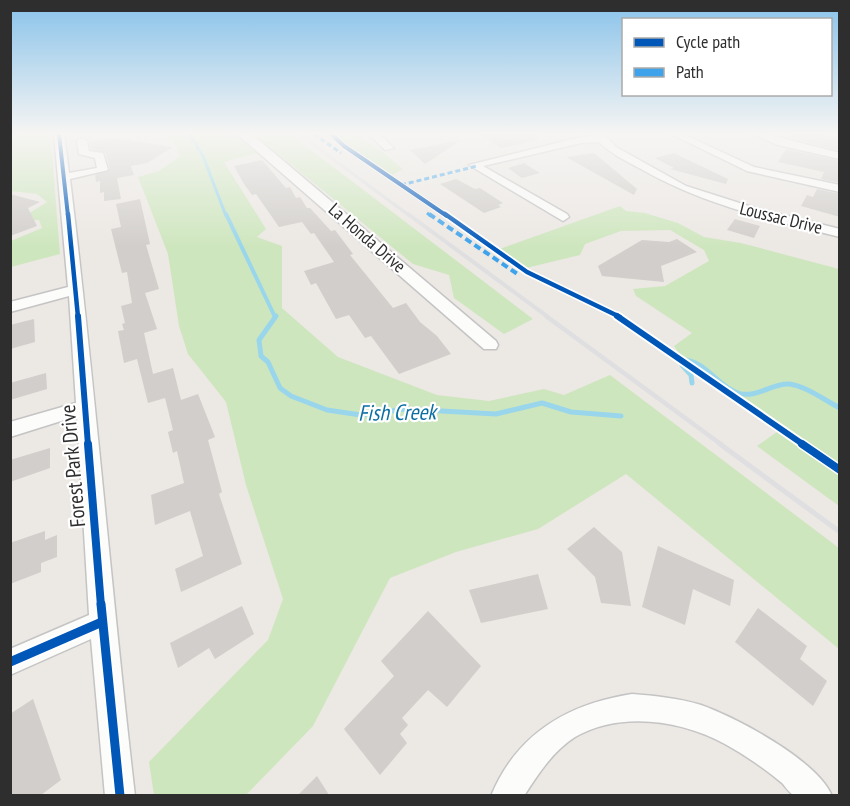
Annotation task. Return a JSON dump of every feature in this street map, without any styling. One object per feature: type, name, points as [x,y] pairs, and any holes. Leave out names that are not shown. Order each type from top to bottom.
[{"type":"street","name":"Forest Park Drive","points":[[64,172],[76,291],[102,622],[120,795]]},
{"type":"street","points":[[64,177],[93,172]]},
{"type":"street","name":"La Honda Drive","points":[[289,172],[490,345]]},
{"type":"street","points":[[485,172],[563,217]]},
{"type":"street","name":"Loussac Drive","points":[[653,172],[689,191],[748,210],[840,233]]},
{"type":"street","points":[[763,172],[840,189]]},
{"type":"street","points":[[10,307],[76,291]]},
{"type":"street","points":[[10,430],[85,407]]},
{"type":"street","points":[[10,662],[102,622]]},
{"type":"street","points":[[506,795],[529,762],[565,728],[586,717],[606,711],[653,708],[677,712],[736,734],[769,754],[817,795]]},
{"type":"green space","points":[[11,172],[53,172],[60,254],[11,267],[11,241],[42,228],[39,220],[11,222],[11,217],[31,212],[47,202],[37,194],[11,191]]},
{"type":"green space","points":[[157,172],[230,172],[266,229],[257,237],[282,246],[282,308],[338,357],[437,395],[489,401],[544,389],[564,395],[610,375],[839,548],[839,649],[626,474],[538,529],[456,552],[390,578],[313,726],[246,795],[154,795],[149,762],[268,640],[283,599],[246,485],[226,402],[188,354],[179,326],[168,254],[138,177]]},
{"type":"green space","points":[[300,172],[339,172],[533,319],[504,334],[454,298],[449,275],[413,264]]},
{"type":"green space","points":[[620,206],[626,211],[645,213],[678,223],[704,237],[741,243],[839,269],[839,506],[757,446],[777,432],[691,370],[674,346],[692,333],[636,296],[633,289],[665,286],[709,261],[704,250],[670,230],[621,231],[585,244],[580,255],[522,269],[497,250]]},
{"type":"building","points":[[103,172],[133,172],[134,175],[117,178],[121,199],[104,201],[104,192],[100,193],[100,181],[96,182],[95,175]]},
{"type":"building","points":[[237,172],[272,172],[286,188],[290,187],[296,198],[300,197],[307,208],[310,208],[331,231],[335,230],[353,254],[350,255],[393,308],[406,303],[420,322],[437,336],[451,354],[399,374],[371,336],[365,338],[349,315],[336,319],[316,283],[311,285],[304,271],[334,262],[314,233],[311,234],[302,222],[279,227],[256,194],[252,195]]},
{"type":"building","points":[[513,172],[540,173],[522,178]]},
{"type":"building","points":[[592,172],[616,172],[637,189],[634,195]]},
{"type":"building","points":[[680,172],[713,172],[728,179],[726,184]]},
{"type":"building","points":[[822,172],[840,172],[840,183],[821,179],[824,172]]},
{"type":"building","points":[[456,179],[475,189],[480,188],[503,203],[498,205],[501,207],[484,213],[440,184]]},
{"type":"building","points":[[817,189],[840,194],[840,217],[801,206],[807,195],[813,197]]},
{"type":"building","points":[[10,194],[40,202],[28,208],[37,226],[10,236]]},
{"type":"building","points":[[140,199],[150,244],[146,245],[159,289],[145,293],[157,329],[144,333],[153,374],[173,368],[181,400],[198,394],[215,437],[208,440],[222,492],[219,494],[242,564],[181,592],[175,569],[203,556],[190,511],[155,525],[151,495],[184,483],[177,451],[173,453],[168,432],[173,430],[165,398],[148,403],[137,359],[124,363],[118,331],[124,330],[122,324],[125,323],[121,306],[132,303],[127,272],[122,273],[111,229],[121,227],[116,204]]},
{"type":"building","points":[[735,219],[760,226],[754,238],[727,230]]},
{"type":"building","points":[[677,239],[697,252],[661,266],[664,282],[602,276],[598,266],[642,240],[669,242]]},
{"type":"building","points":[[34,319],[35,342],[10,349],[10,325]]},
{"type":"building","points":[[46,373],[47,389],[10,400],[10,383]]},
{"type":"building","points":[[50,448],[50,468],[10,482],[10,460]]},
{"type":"building","points":[[594,527],[622,552],[631,606],[601,603],[595,577],[567,549]]},
{"type":"building","points":[[45,531],[45,540],[57,535],[57,557],[41,563],[41,572],[10,584],[10,543]]},
{"type":"building","points":[[658,546],[734,580],[730,606],[693,589],[685,625],[642,607]]},
{"type":"building","points":[[538,574],[548,609],[481,623],[469,590]]},
{"type":"building","points":[[242,606],[254,634],[215,659],[209,648],[178,668],[170,643]]},
{"type":"building","points":[[758,608],[807,646],[800,659],[827,681],[813,706],[735,642]]},
{"type":"building","points":[[428,611],[481,666],[447,707],[428,690],[402,718],[408,725],[400,734],[407,743],[380,775],[344,729],[394,676],[381,661]]},
{"type":"building","points":[[33,699],[61,780],[41,795],[10,795],[10,714]]},
{"type":"building","points":[[317,776],[329,795],[298,795]]},
{"type":"waterway","name":"Fish Creek","points":[[209,172],[226,216]]},
{"type":"waterway","name":"Fish Creek","points":[[226,214],[275,317]]},
{"type":"waterway","name":"Fish Creek","points":[[276,316],[259,340],[261,356],[268,362],[280,388],[291,396],[327,410],[361,415],[405,409],[496,414],[542,403],[571,412],[621,416]]},
{"type":"waterway","name":"Fish Creek","points":[[692,383],[691,375],[682,365],[683,360],[698,364],[738,393],[758,393],[789,384],[808,390],[840,408]]},
{"type":"railway","points":[[350,172],[410,216]]},
{"type":"railway","points":[[408,214],[548,317]]},
{"type":"railway","points":[[546,316],[722,445]]},
{"type":"railway","points":[[720,444],[840,532]]},
{"type":"marked path","points":[[401,185],[455,172]]},
{"type":"marked path","points":[[427,213],[519,275]]},
{"type":"cycle path","points":[[63,172],[76,290],[102,622],[120,796]]},
{"type":"cycle path","points":[[384,172],[527,272],[619,317],[840,470]]},
{"type":"cycle path","points":[[10,662],[102,622]]}]
